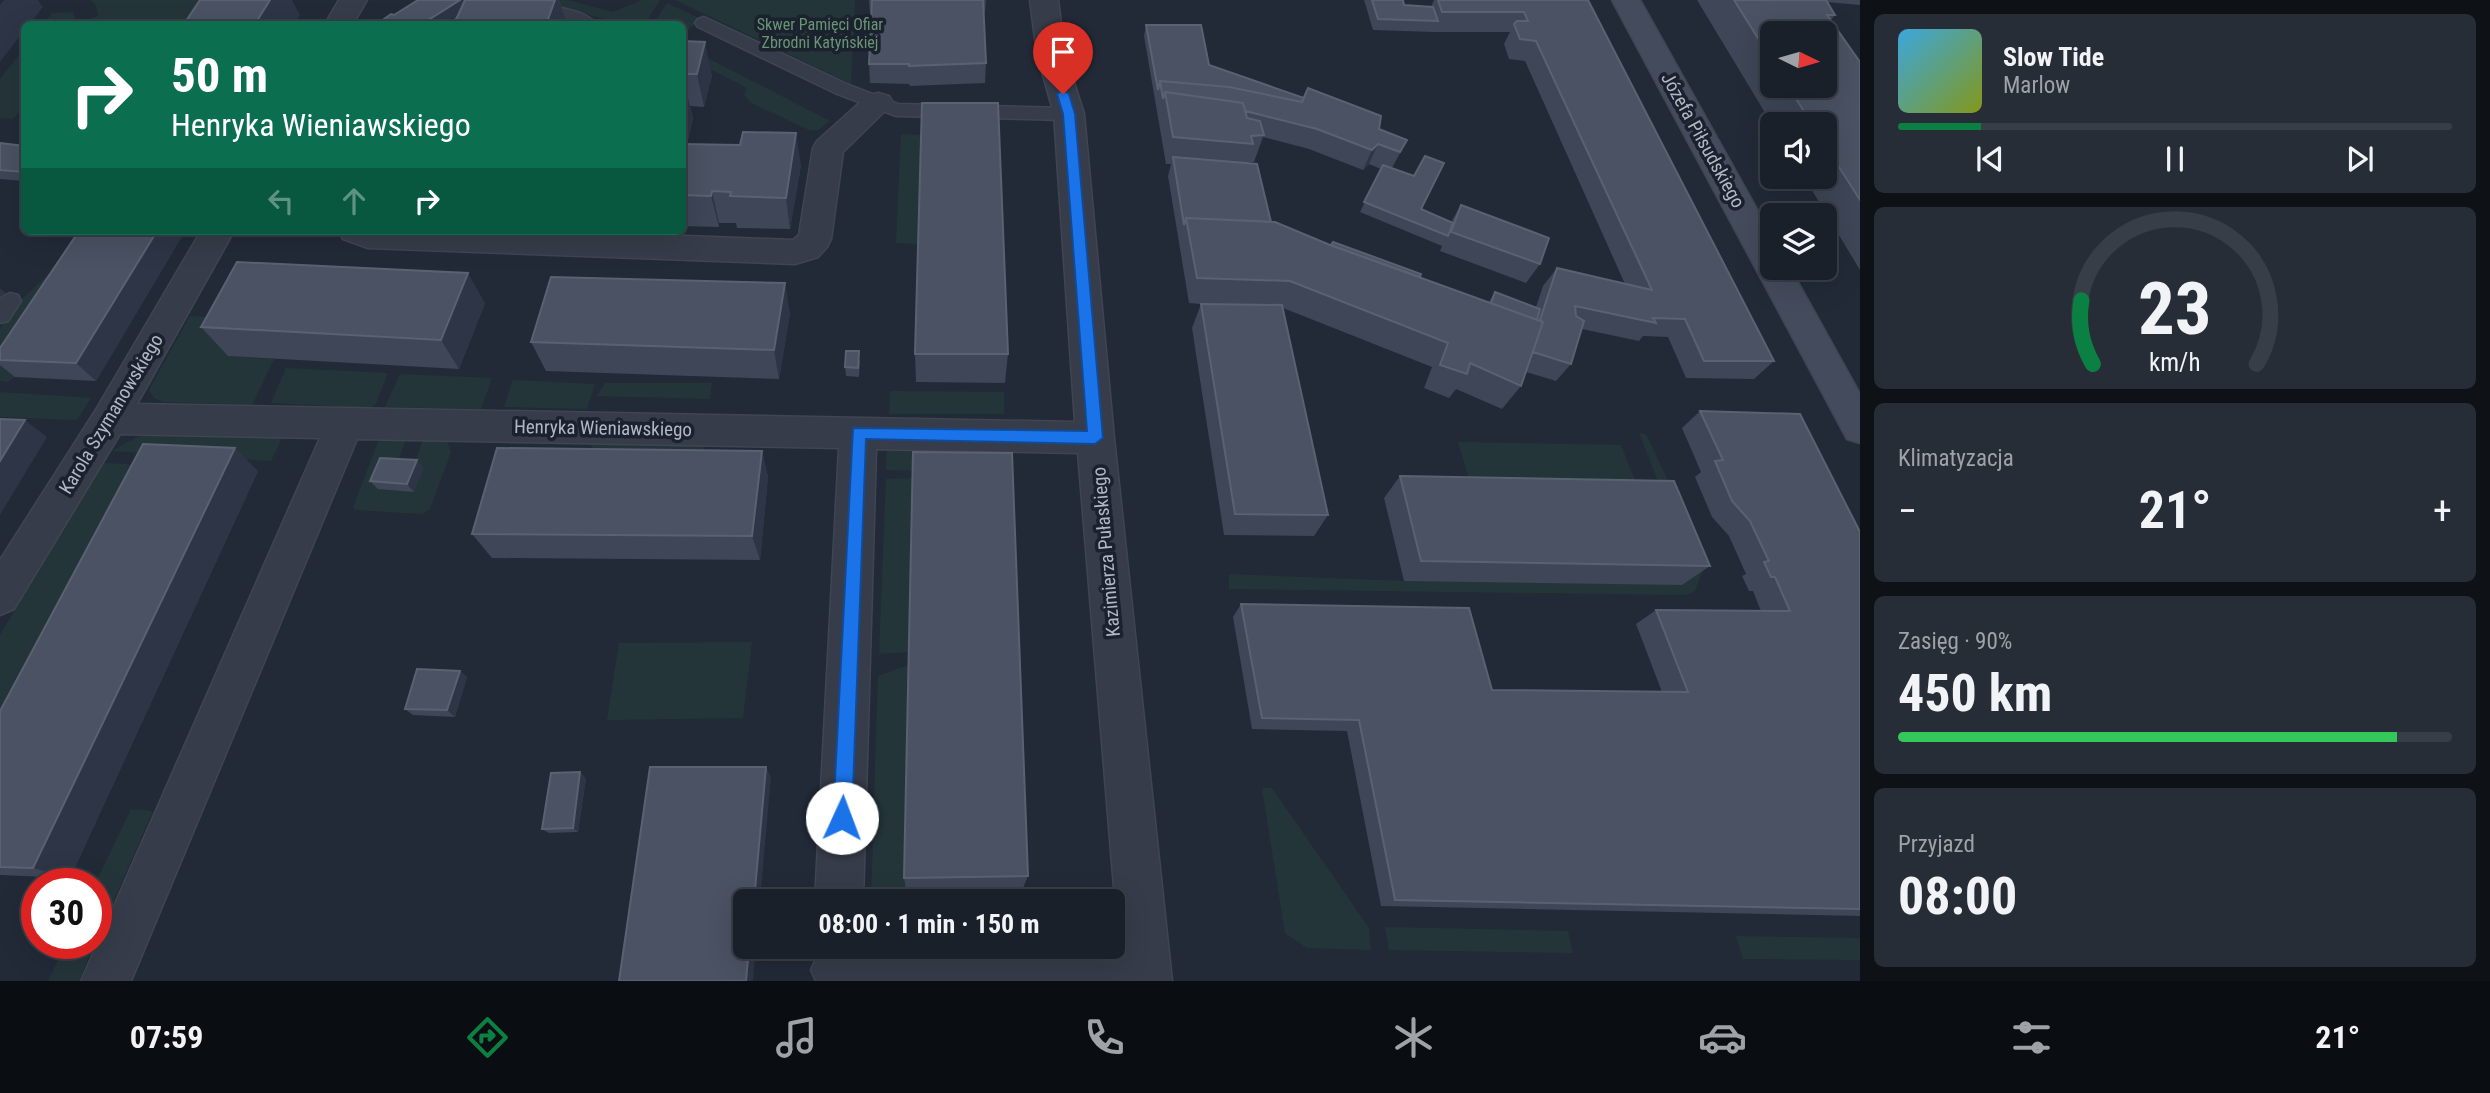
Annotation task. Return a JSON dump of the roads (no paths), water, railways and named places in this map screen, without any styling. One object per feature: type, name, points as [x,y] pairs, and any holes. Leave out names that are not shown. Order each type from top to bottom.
[{"type":"main road","name":"Józefa Piłsudskiego","points":[[1626,0],[1860,428]]},
{"type":"street","points":[[341,21],[353,0]]},
{"type":"street","name":"Kazimierza Pułaskiego","points":[[1044,0],[1051,54],[1069,114],[1095,438],[1146,977]]},
{"type":"street","points":[[469,21],[520,12],[537,12],[574,21]]},
{"type":"street","points":[[366,235],[795,252],[806,248],[815,239],[828,148],[878,103]]},
{"type":"street","name":"Karola Szymanowskiego","points":[[0,596],[110,419],[216,235]]},
{"type":"street","name":"Henryka Wieniawskiego","points":[[110,419],[1095,438]]},
{"type":"street","points":[[106,981],[345,424]]},
{"type":"street","points":[[839,889],[858,432]]},
{"type":"street","points":[[836,966],[1146,977]]},
{"type":"lane","points":[[704,23],[896,110],[1069,114]]},
{"type":"park label","name":"Skwer Pamięci Ofiar Zbrodni Katyńskiej","points":[[820,33]]}]
